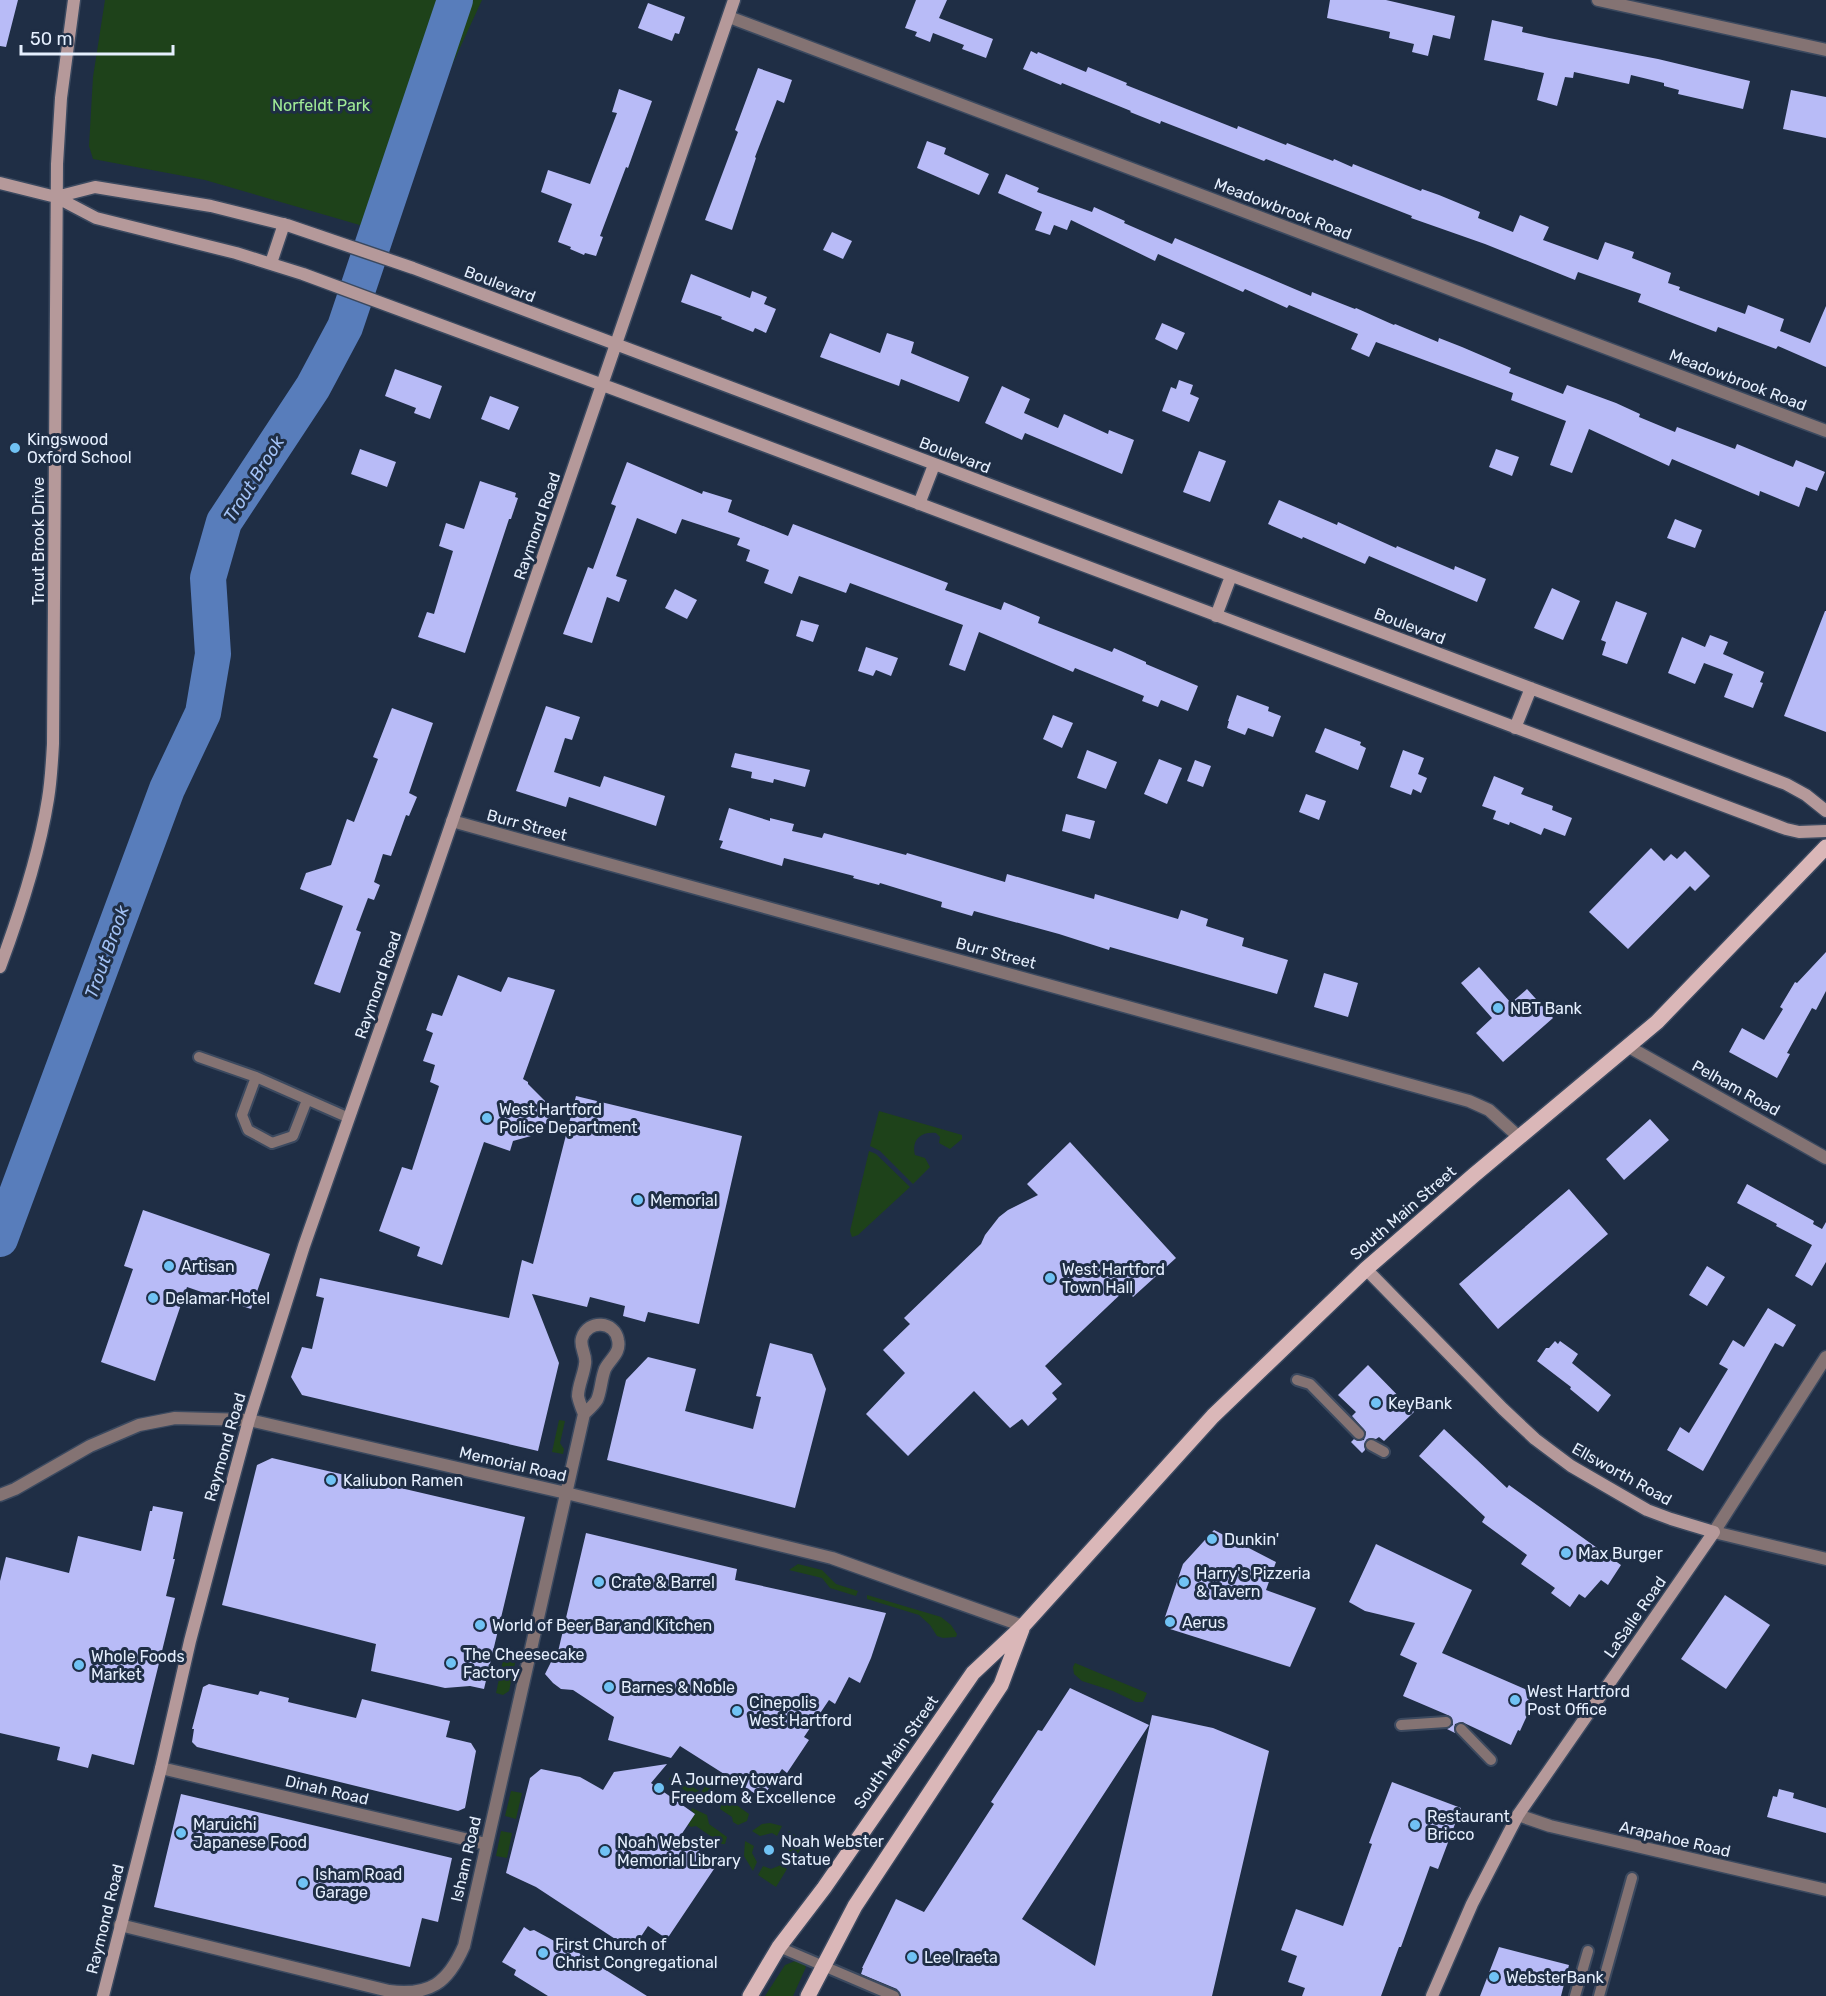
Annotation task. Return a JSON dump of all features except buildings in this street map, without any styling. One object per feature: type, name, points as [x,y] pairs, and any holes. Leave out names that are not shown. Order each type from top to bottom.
[{"type":"main road","name":"Trout Brook Drive","points":[[0,968],[36,852],[48,800],[53,744],[56,197],[61,98],[74,0]]},
{"type":"main road","name":"Raymond Road","points":[[103,1996],[161,1768],[190,1641],[249,1420],[304,1246],[734,0]]},
{"type":"main road","name":"Boulevard","points":[[0,183],[56,197],[96,218],[303,273],[1786,829],[1799,832],[1826,831]]},
{"type":"main road","name":"Boulevard","points":[[56,197],[95,188],[211,206],[323,236],[1786,784],[1806,795],[1826,811]]},
{"type":"main road","points":[[271,263],[284,224]]},
{"type":"main road","points":[[919,504],[934,465]]},
{"type":"main road","points":[[1216,616],[1231,576]]},
{"type":"main road","points":[[1515,728],[1531,688]]},
{"type":"main road","name":"South Main Street","points":[[750,1996],[779,1947],[824,1888],[973,1673],[1023,1626],[1213,1416],[1366,1269],[1474,1175],[1629,1047],[1679,1001],[1826,847]]},
{"type":"main road","name":"Ellsworth Road","points":[[1366,1269],[1512,1418],[1571,1466],[1647,1510],[1714,1532]]},
{"type":"main road","name":"LaSalle Road","points":[[1432,1996],[1472,1904],[1518,1815],[1714,1532]]},
{"type":"main road","name":"South Main Street","points":[[808,1996],[855,1906],[1001,1685],[1023,1626]]},
{"type":"street","points":[[1598,0],[1826,50]]},
{"type":"street","name":"Meadowbrook Road","points":[[729,17],[1826,431]]},
{"type":"street","name":"Burr Street","points":[[452,821],[1469,1101],[1489,1110],[1520,1138]]},
{"type":"street","name":"Pelham Road","points":[[1629,1047],[1826,1158]]},
{"type":"street","name":"Isham Road","points":[[120,1925],[389,1991],[422,1992],[442,1981],[458,1960],[464,1946],[584,1414],[578,1396],[586,1362],[581,1341],[585,1330],[590,1326],[603,1324],[610,1327],[616,1334],[619,1347],[605,1369],[597,1401],[584,1414]]},
{"type":"street","name":"LaSalle Road","points":[[1714,1532],[1826,1357]]},
{"type":"street","name":"Memorial Road","points":[[0,1496],[90,1446],[139,1425],[175,1418],[249,1420],[566,1493],[832,1558],[1023,1626]]},
{"type":"street","name":"Ellsworth Road","points":[[1714,1532],[1826,1560]]},
{"type":"street","name":"Dinah Road","points":[[161,1768],[486,1844]]},
{"type":"street","name":"Arapahoe Road","points":[[1518,1815],[1550,1826],[1826,1890]]},
{"type":"lane","points":[[199,1057],[256,1077],[349,1118]]},
{"type":"lane","points":[[256,1077],[242,1115],[248,1130],[272,1143],[293,1136],[307,1100]]},
{"type":"lane","points":[[1298,1380],[1310,1384],[1359,1434]]},
{"type":"lane","points":[[1371,1445],[1384,1452]]},
{"type":"lane","points":[[1401,1725],[1446,1722]]},
{"type":"lane","points":[[1461,1729],[1491,1760]]},
{"type":"lane","points":[[1599,1996],[1632,1878]]},
{"type":"lane","points":[[779,1947],[894,1996]]},
{"type":"lane","points":[[1575,1996],[1588,1951]]},
{"type":"green space","name":"Norfeldt Park","points":[[105,0],[482,0],[441,89],[394,235],[205,180],[93,159],[89,146],[93,77]]},
{"type":"green space","points":[[879,1111],[962,1135],[962,1139],[950,1149],[939,1143],[940,1137],[936,1133],[926,1133],[918,1138],[914,1145],[915,1155],[925,1158],[930,1167],[913,1184],[880,1151],[870,1146]]},
{"type":"green space","points":[[869,1151],[876,1154],[910,1187],[858,1235],[852,1237],[850,1231]]},
{"type":"green space","points":[[559,1420],[565,1421],[560,1443],[564,1449],[563,1454],[552,1452]]},
{"type":"green space","points":[[798,1564],[822,1570],[836,1584],[858,1591],[856,1596],[830,1588],[822,1578],[789,1570]]},
{"type":"green space","points":[[867,1595],[941,1617],[951,1625],[957,1634],[956,1637],[937,1636],[930,1625],[919,1615],[867,1599]]},
{"type":"green space","points":[[505,1651],[517,1654],[509,1691],[503,1695],[496,1693]]},
{"type":"green space","points":[[1075,1663],[1147,1693],[1143,1702],[1136,1702],[1113,1691],[1082,1681],[1074,1674]]},
{"type":"green space","points":[[674,1772],[683,1781],[701,1792],[707,1784],[716,1791],[711,1804],[687,1792],[669,1779]]},
{"type":"green space","points":[[511,1791],[522,1793],[516,1819],[505,1816]]},
{"type":"green space","points":[[724,1796],[749,1814],[747,1821],[738,1825],[733,1822],[732,1817],[720,1809]]},
{"type":"green space","points":[[692,1808],[707,1815],[709,1824],[727,1837],[725,1844],[696,1826],[688,1825],[695,1814]]},
{"type":"green space","points":[[762,1824],[782,1826],[777,1836],[772,1833],[760,1836],[752,1831]]},
{"type":"green space","points":[[501,1831],[512,1833],[507,1858],[496,1856]]},
{"type":"green space","points":[[789,1831],[805,1842],[794,1860],[788,1855],[789,1848],[784,1838]]},
{"type":"green space","points":[[745,1841],[754,1846],[752,1853],[757,1862],[753,1871],[744,1856]]},
{"type":"green space","points":[[781,1865],[787,1869],[776,1887],[758,1875],[763,1866],[771,1869]]},
{"type":"green space","points":[[795,1961],[806,1967],[793,1996],[765,1996],[785,1965]]},
{"type":"waterway","name":"Trout Brook","points":[[0,1239],[167,789],[203,713],[213,654],[208,578],[224,522],[313,387],[345,327],[455,0]]},
{"type":"place","name":"Kingswood Oxford School","points":[[15,448]]},
{"type":"place","name":"NBT Bank","points":[[1498,1008]]},
{"type":"place","name":"West Hartford Police Department","points":[[487,1118]]},
{"type":"place","name":"Memorial","points":[[638,1200]]},
{"type":"place","name":"Artisan","points":[[169,1266]]},
{"type":"place","name":"West Hartford Town Hall","points":[[1050,1278]]},
{"type":"place","name":"Delamar Hotel","points":[[153,1298]]},
{"type":"place","name":"KeyBank","points":[[1376,1403]]},
{"type":"place","name":"Kaliubon Ramen","points":[[331,1480]]},
{"type":"place","name":"Dunkin'","points":[[1212,1539]]},
{"type":"place","name":"Max Burger","points":[[1566,1553]]},
{"type":"place","name":"Crate & Barrel","points":[[599,1582]]},
{"type":"place","name":"Harry's Pizzeria & Tavern","points":[[1184,1582]]},
{"type":"place","name":"Aerus","points":[[1170,1622]]},
{"type":"place","name":"World of Beer Bar and Kitchen","points":[[480,1625]]},
{"type":"place","name":"The Cheesecake Factory","points":[[451,1663]]},
{"type":"place","name":"Whole Foods Market","points":[[79,1665]]},
{"type":"place","name":"Barnes & Noble","points":[[609,1687]]},
{"type":"place","name":"West Hartford Post Office","points":[[1515,1700]]},
{"type":"place","name":"Cinepolis West Hartford","points":[[737,1711]]},
{"type":"place","name":"A Journey toward Freedom & Excellence","points":[[659,1788]]},
{"type":"place","name":"Restaurant Bricco","points":[[1415,1825]]},
{"type":"place","name":"Maruichi Japanese Food","points":[[181,1833]]},
{"type":"place","name":"Noah Webster Statue","points":[[769,1850]]},
{"type":"place","name":"Noah Webster Memorial Library","points":[[605,1851]]},
{"type":"place","name":"Isham Road Garage","points":[[303,1883]]},
{"type":"place","name":"First Church of Christ Congregational","points":[[543,1953]]},
{"type":"place","name":"Lee Iraeta","points":[[912,1957]]},
{"type":"place","name":"WebsterBank","points":[[1494,1977]]}]
